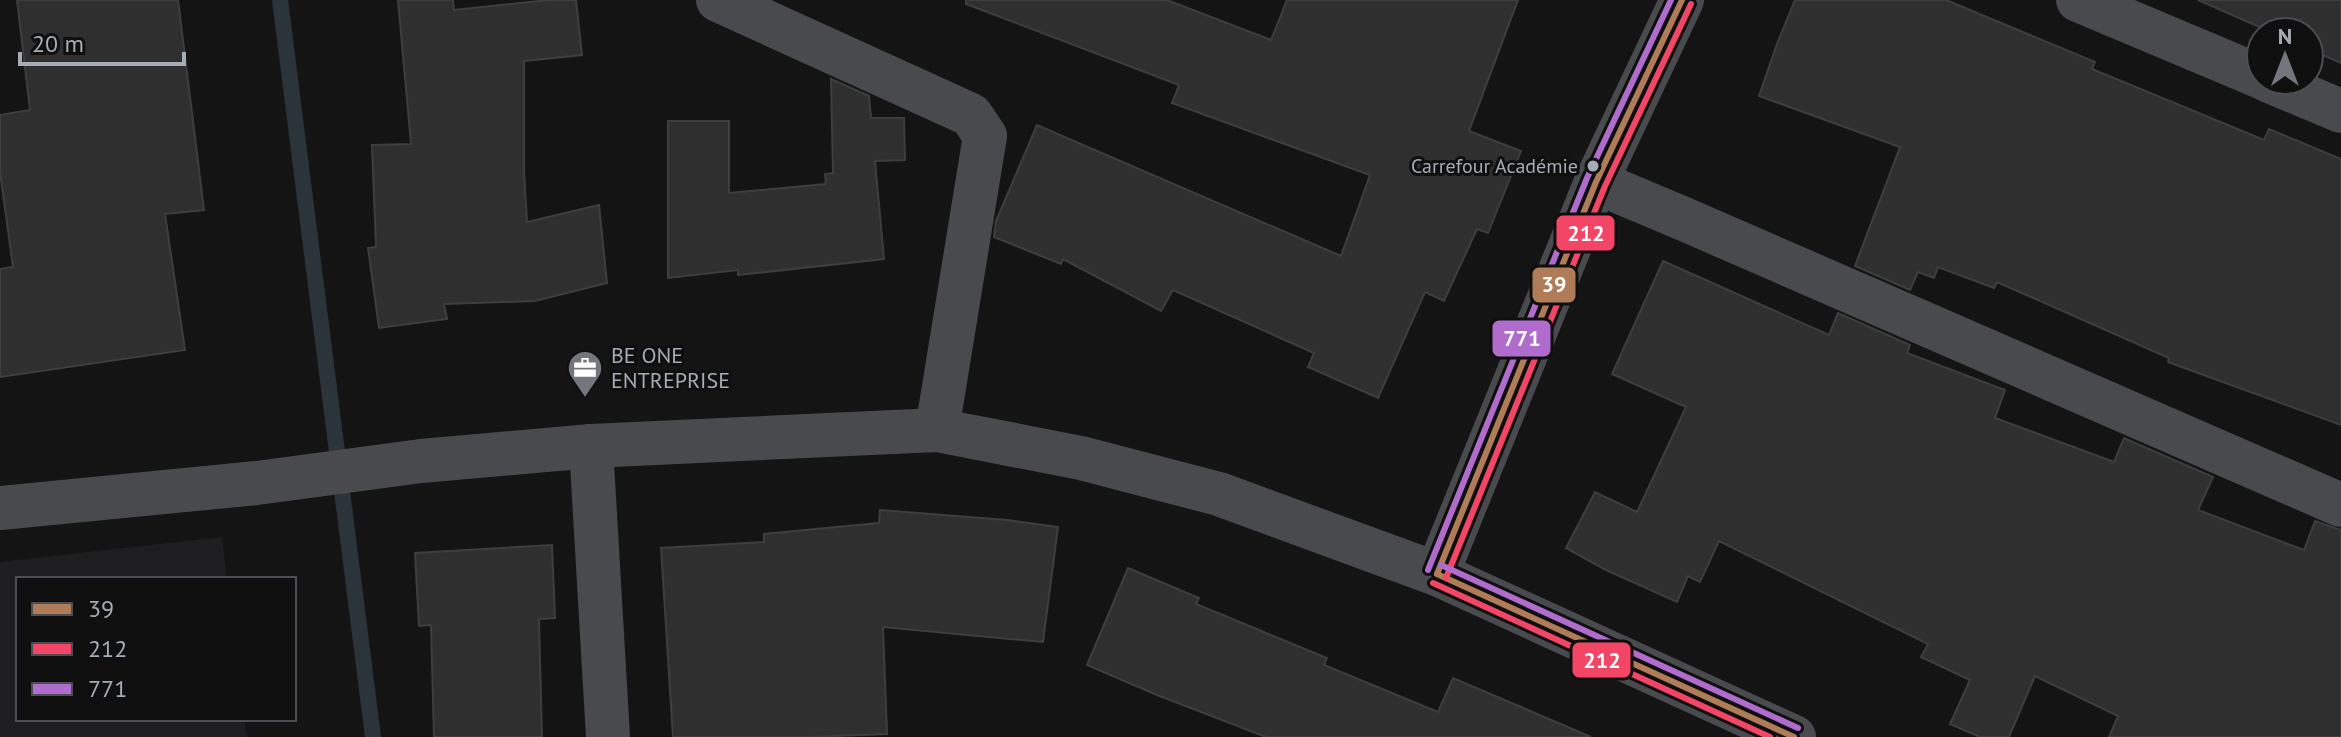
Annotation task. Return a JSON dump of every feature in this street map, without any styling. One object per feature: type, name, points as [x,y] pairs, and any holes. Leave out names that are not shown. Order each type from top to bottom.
[{"type":"street","points":[[718,0],[971,115],[985,136],[937,430]]},
{"type":"street","points":[[1437,574],[1596,182],[1682,0]]},
{"type":"street","points":[[2078,0],[2245,70]]},
{"type":"street","points":[[2305,96],[2341,111]]},
{"type":"street","points":[[1596,182],[2341,505]]},
{"type":"street","points":[[0,508],[257,483],[421,461],[591,446],[937,430],[1081,458],[1219,494],[1437,574],[1794,737]]},
{"type":"street","points":[[591,446],[608,737]]},
{"type":"shaded area","points":[[222,537],[227,577],[16,577],[16,721],[244,721],[247,737],[0,737],[0,562]]},
{"type":"building","points":[[17,0],[178,0],[204,210],[165,214],[185,350],[0,377],[0,269],[13,267],[0,172],[0,115],[30,110]]},
{"type":"building","points":[[398,0],[453,0],[454,10],[576,0],[582,55],[524,61],[527,222],[599,205],[607,283],[535,301],[444,304],[447,319],[379,328],[368,248],[376,247],[372,145],[411,144]]},
{"type":"building","points":[[966,0],[1167,0],[1271,40],[1287,0],[1518,0],[1469,131],[1521,151],[1488,233],[1477,229],[1444,301],[1425,292],[1378,398],[1308,367],[1314,353],[1173,290],[1161,311],[1063,259],[1061,264],[994,237],[996,221],[1037,125],[1341,256],[1370,175],[1172,103],[1179,85],[966,4]]},
{"type":"building","points":[[1795,0],[1946,0],[2095,62],[2092,69],[2264,140],[2269,129],[2341,159],[2341,425],[2168,362],[2169,358],[1997,282],[1994,288],[1938,267],[1934,278],[1918,272],[1910,290],[1855,266],[1900,147],[1759,96]]},
{"type":"building","points":[[2198,0],[2341,0],[2341,63],[2325,56],[2325,16],[2245,16],[2245,21]]},
{"type":"building","points":[[831,79],[869,96],[871,118],[904,118],[905,160],[875,161],[884,259],[738,275],[738,270],[668,278],[668,121],[729,121],[729,193],[826,184],[825,174],[833,173]]},
{"type":"building","points":[[1663,261],[1829,335],[1838,313],[1910,345],[1907,353],[2005,390],[1995,418],[2114,462],[2124,438],[2213,477],[2198,510],[2304,550],[2315,521],[2341,530],[2341,737],[2109,737],[2118,716],[2035,676],[2009,737],[1980,737],[1950,724],[1970,680],[1921,657],[1928,644],[1719,541],[1700,582],[1688,576],[1677,602],[1566,548],[1595,492],[1637,512],[1686,407],[1612,374]]},
{"type":"building","points":[[880,510],[1058,527],[1043,642],[883,627],[887,734],[673,737],[661,548],[764,542],[764,534],[879,523]]},
{"type":"building","points":[[552,545],[555,618],[539,619],[542,737],[434,737],[431,625],[419,626],[415,553]]},
{"type":"building","points":[[1128,568],[1199,598],[1196,604],[1327,658],[1324,665],[1438,712],[1453,678],[1591,737],[1266,737],[1087,665]]},
{"type":"waterway","points":[[280,0],[373,737]]},
{"type":"transit line","name":"771","points":[[1428,570],[1587,178],[1671,0]]},
{"type":"transit line","name":"39","points":[[1437,574],[1596,182],[1682,0]]},
{"type":"transit line","name":"212","points":[[1446,578],[1605,186],[1691,4]]},
{"type":"transit line","name":"771","points":[[1441,565],[1798,728]]},
{"type":"transit line","name":"39","points":[[1437,574],[1794,737]]},
{"type":"transit line","name":"212","points":[[1433,583],[1770,737]]},
{"type":"place","name":"Carrefour Académie","points":[[1593,166]]},
{"type":"place","name":"BE ONE ENTREPRISE","points":[[585,399]]}]
